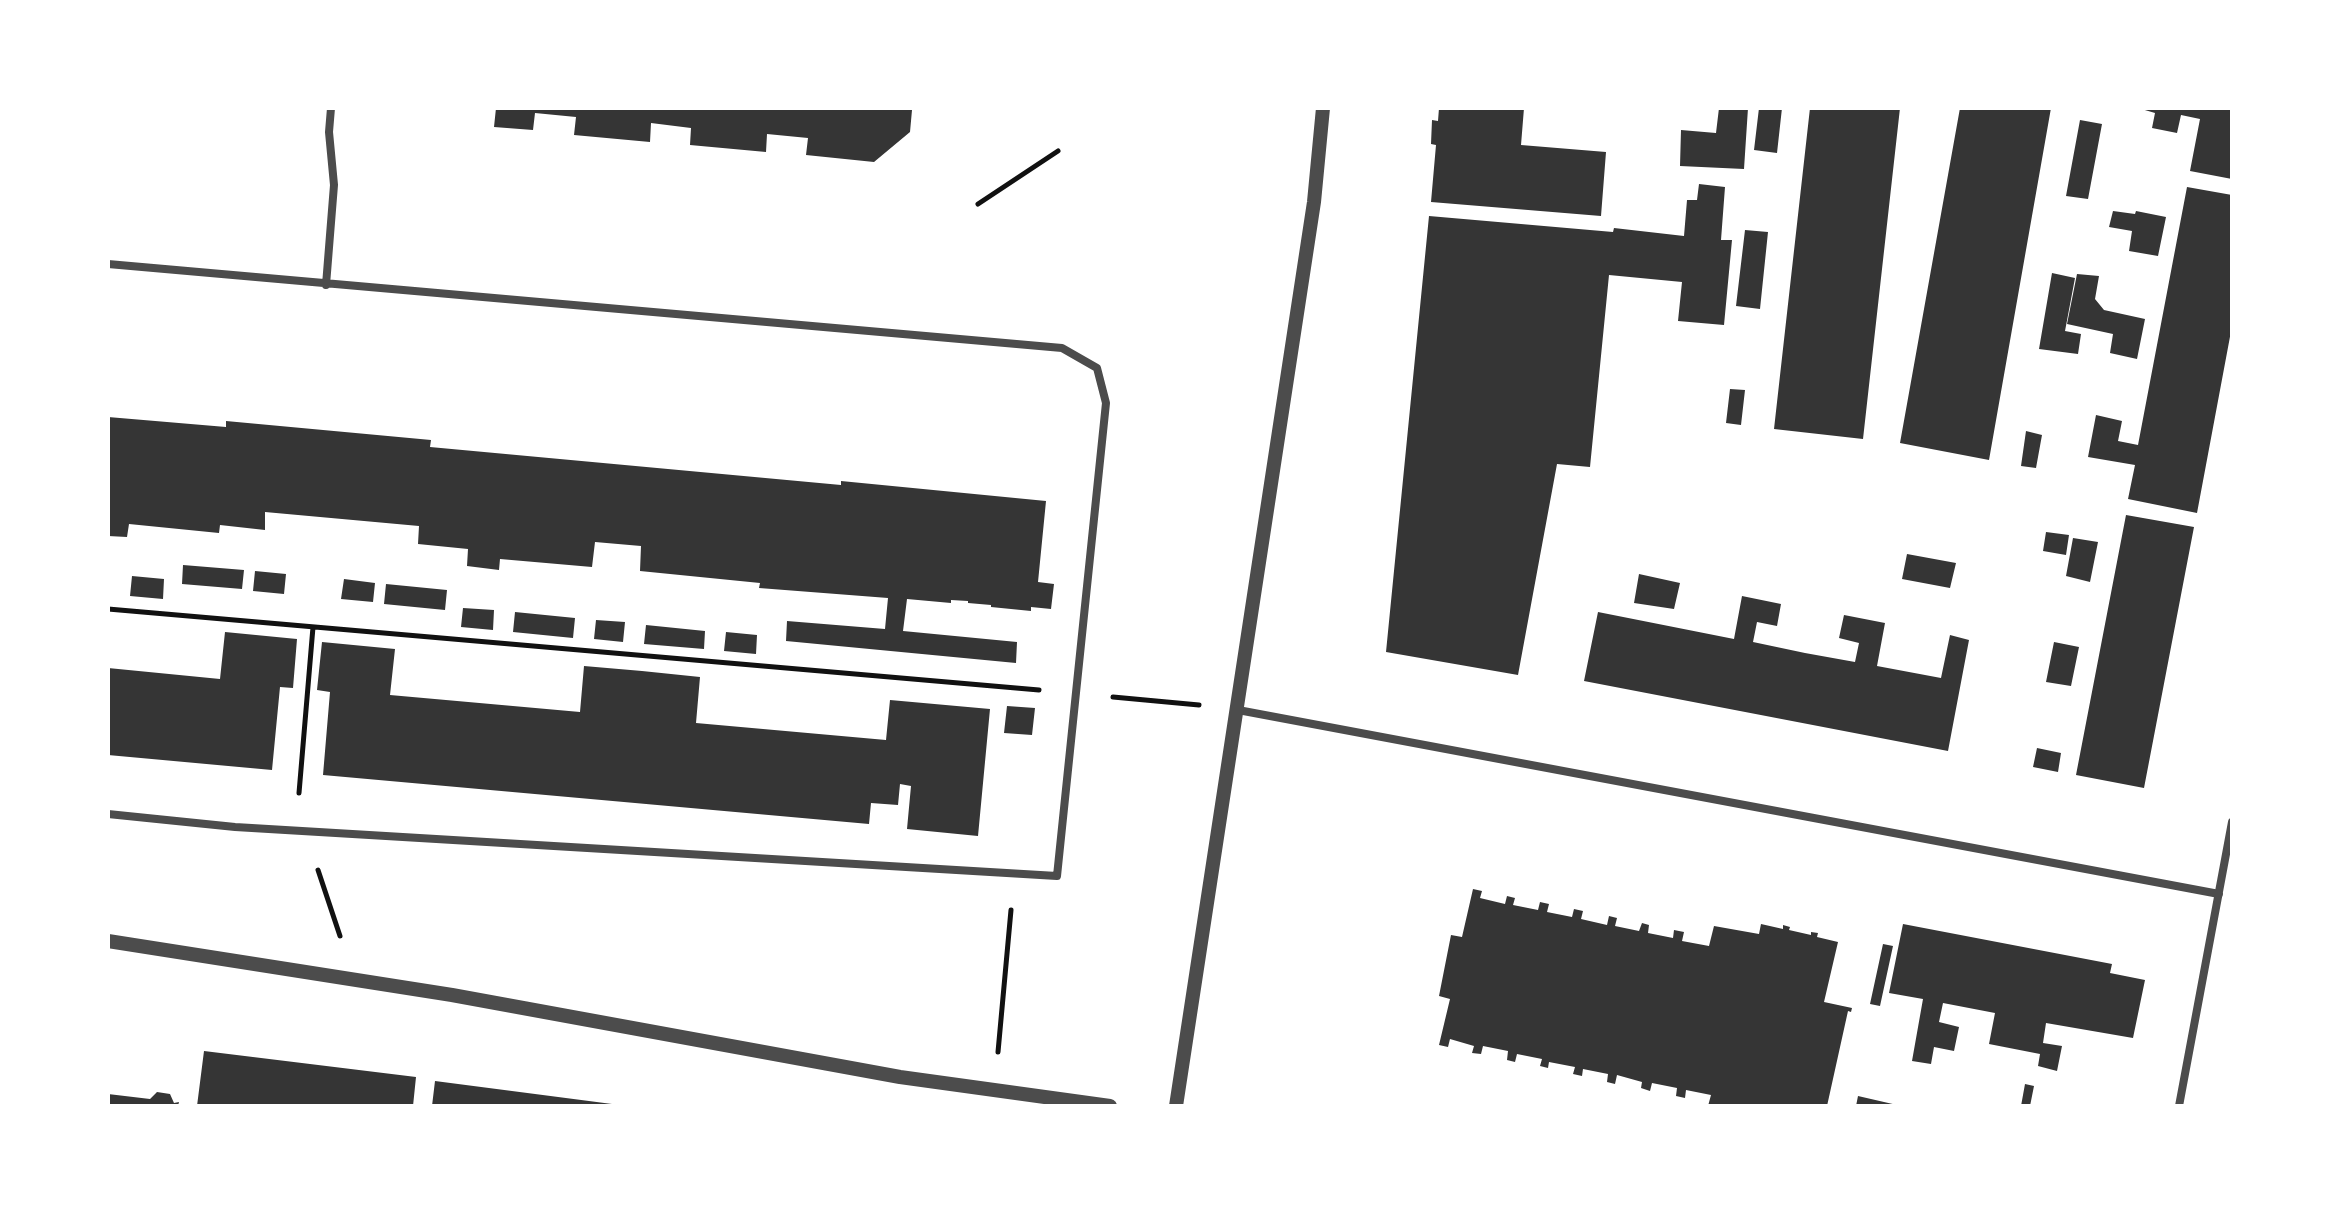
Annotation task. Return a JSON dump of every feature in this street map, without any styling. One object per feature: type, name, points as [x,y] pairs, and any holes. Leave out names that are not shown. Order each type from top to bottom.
[{"type":"street","points":[[326,285],[334,185],[329,132],[331,108]]},
{"type":"street","points":[[1176,1106],[1314,202],[1323,108]]},
{"type":"street","points":[[108,264],[1062,348],[1097,368],[1106,403],[1057,876],[296,831],[108,814]]},
{"type":"street","points":[[1238,710],[2219,894]]},
{"type":"street","points":[[2179,1106],[2232,822]]},
{"type":"street","points":[[108,941],[354,980],[900,1077],[1110,1106]]},
{"type":"path","points":[[978,204],[1058,151]]},
{"type":"path","points":[[108,609],[1238,710]]},
{"type":"path","points":[[313,627],[296,831],[319,873],[354,980]]},
{"type":"path","points":[[994,1090],[1014,873]]},
{"type":"building","points":[[496,108],[912,110],[910,132],[874,162],[806,155],[808,138],[767,134],[766,152],[690,145],[691,128],[651,123],[650,142],[574,135],[576,117],[535,113],[533,130],[494,127]]},
{"type":"building","points":[[1439,108],[1524,108],[1521,145],[1606,152],[1601,216],[1431,202],[1436,145],[1431,144],[1432,120],[1438,121]]},
{"type":"building","points":[[1719,108],[1748,108],[1744,169],[1680,166],[1681,130],[1716,133]]},
{"type":"building","points":[[1759,108],[1782,108],[1777,153],[1754,150]]},
{"type":"building","points":[[1810,108],[1900,108],[1863,439],[1774,429]]},
{"type":"building","points":[[1960,108],[2051,108],[1989,460],[1900,443]]},
{"type":"building","points":[[2138,108],[2232,108],[2232,179],[2190,171],[2200,119],[2181,115],[2177,133],[2152,128],[2155,113]]},
{"type":"building","points":[[2080,120],[2102,124],[2088,199],[2066,196]]},
{"type":"building","points":[[1699,184],[1725,187],[1721,240],[1732,240],[1724,325],[1678,321],[1682,282],[1609,275],[1590,467],[1557,464],[1518,675],[1386,652],[1429,216],[1613,232],[1614,228],[1684,236],[1687,200],[1697,200]]},
{"type":"building","points":[[2187,187],[2232,195],[2232,326],[2197,513],[2128,499],[2135,465],[2088,457],[2096,415],[2122,421],[2118,441],[2138,445]]},
{"type":"building","points":[[2113,211],[2135,214],[2136,211],[2166,217],[2158,256],[2129,251],[2132,231],[2109,227]]},
{"type":"building","points":[[1745,230],[1768,232],[1760,309],[1736,306]]},
{"type":"building","points":[[2052,273],[2075,278],[2065,331],[2081,334],[2078,354],[2039,349]]},
{"type":"building","points":[[2077,274],[2099,276],[2095,299],[2104,310],[2145,319],[2137,359],[2110,353],[2113,334],[2067,324]]},
{"type":"building","points":[[1730,389],[1745,390],[1741,425],[1726,423]]},
{"type":"building","points":[[108,417],[226,427],[226,421],[431,440],[430,447],[1046,501],[1038,582],[1054,584],[1051,609],[1031,607],[1031,611],[968,601],[951,600],[951,603],[907,599],[903,631],[1017,642],[1016,663],[786,641],[787,621],[885,629],[888,598],[759,588],[760,583],[640,571],[641,546],[595,542],[592,567],[500,559],[499,570],[467,566],[468,549],[418,544],[419,526],[265,512],[265,530],[220,525],[219,533],[129,524],[127,537],[108,536]]},
{"type":"building","points":[[2026,431],[2042,435],[2036,468],[2021,466]]},
{"type":"building","points":[[2126,515],[2194,527],[2144,788],[2076,775]]},
{"type":"building","points":[[2046,532],[2069,535],[2066,555],[2043,551]]},
{"type":"building","points":[[2073,538],[2098,542],[2090,582],[2066,576]]},
{"type":"building","points":[[1907,554],[1956,563],[1950,588],[1902,579]]},
{"type":"building","points":[[183,565],[244,570],[242,589],[182,584]]},
{"type":"building","points":[[255,571],[286,574],[284,594],[253,591]]},
{"type":"building","points":[[1639,574],[1680,583],[1674,609],[1634,603]]},
{"type":"building","points":[[132,576],[164,579],[163,599],[130,596]]},
{"type":"building","points":[[344,579],[375,583],[373,602],[341,599]]},
{"type":"building","points":[[386,584],[447,590],[445,610],[384,604]]},
{"type":"building","points":[[1742,596],[1781,604],[1777,626],[1757,622],[1753,642],[1805,653],[1855,662],[1859,643],[1839,638],[1844,615],[1885,623],[1877,666],[1941,678],[1950,635],[1969,640],[1948,751],[1584,681],[1598,612],[1734,639]]},
{"type":"building","points":[[463,608],[494,610],[493,630],[461,627]]},
{"type":"building","points":[[515,612],[575,618],[573,638],[513,632]]},
{"type":"building","points":[[596,620],[625,622],[623,642],[594,639]]},
{"type":"building","points":[[646,625],[705,631],[704,649],[644,644]]},
{"type":"building","points":[[225,632],[297,639],[293,688],[280,687],[272,770],[108,755],[108,668],[220,679]]},
{"type":"building","points":[[726,632],[757,635],[756,654],[724,651]]},
{"type":"building","points":[[322,642],[395,649],[390,695],[580,712],[584,666],[700,677],[696,723],[886,740],[890,700],[990,709],[978,836],[907,829],[911,786],[900,784],[898,805],[871,803],[869,824],[323,775],[330,692],[317,690]]},
{"type":"building","points":[[2054,642],[2079,647],[2071,686],[2046,682]]},
{"type":"building","points":[[1007,706],[1035,708],[1032,735],[1004,733]]},
{"type":"building","points":[[2037,748],[2061,753],[2058,772],[2033,767]]},
{"type":"building","points":[[1473,889],[1482,891],[1480,898],[1505,904],[1507,896],[1515,898],[1513,905],[1538,910],[1540,902],[1549,904],[1547,912],[1572,917],[1574,909],[1583,911],[1581,919],[1607,925],[1609,916],[1617,918],[1615,926],[1639,931],[1642,923],[1649,925],[1648,933],[1673,938],[1674,930],[1684,932],[1682,941],[1709,946],[1714,926],[1759,934],[1761,924],[1783,929],[1783,925],[1790,927],[1789,930],[1811,935],[1811,932],[1818,933],[1817,937],[1838,942],[1824,1002],[1852,1008],[1851,1012],[1848,1011],[1827,1106],[1708,1106],[1711,1095],[1686,1090],[1685,1098],[1676,1096],[1677,1088],[1652,1083],[1650,1091],[1641,1088],[1642,1082],[1617,1075],[1615,1084],[1607,1082],[1608,1074],[1583,1069],[1582,1076],[1573,1074],[1575,1067],[1549,1062],[1548,1068],[1540,1066],[1542,1059],[1517,1054],[1515,1062],[1507,1060],[1508,1051],[1483,1046],[1481,1054],[1472,1053],[1474,1046],[1450,1039],[1448,1047],[1439,1045],[1450,999],[1439,996],[1451,935],[1462,937]]},
{"type":"building","points":[[1903,924],[2112,964],[2110,973],[2145,980],[2133,1038],[2046,1023],[2043,1043],[2062,1046],[2057,1071],[2038,1066],[2040,1054],[1989,1044],[1995,1013],[1943,1003],[1939,1022],[1959,1027],[1954,1051],[1934,1047],[1931,1064],[1912,1061],[1923,999],[1889,993]]},
{"type":"building","points":[[1883,944],[1893,946],[1880,1006],[1870,1004]]},
{"type":"building","points":[[204,1051],[416,1077],[413,1106],[197,1106]]},
{"type":"building","points":[[435,1081],[612,1104],[612,1106],[432,1106]]},
{"type":"building","points":[[2025,1084],[2034,1086],[2030,1106],[2021,1106]]},
{"type":"building","points":[[157,1092],[170,1094],[174,1103],[179,1102],[178,1106],[108,1106],[108,1094],[150,1099]]},
{"type":"building","points":[[1858,1096],[1897,1105],[1897,1106],[1856,1106]]}]
